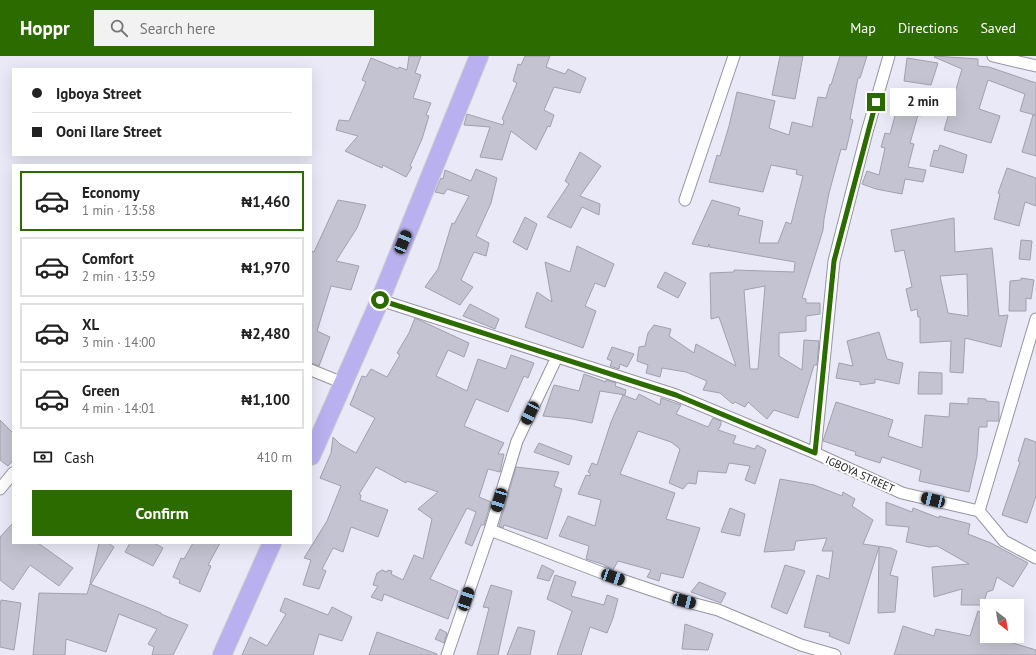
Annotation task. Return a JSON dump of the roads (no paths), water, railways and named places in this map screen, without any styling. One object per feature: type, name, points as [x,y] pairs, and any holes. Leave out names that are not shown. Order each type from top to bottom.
[{"type":"main road","points":[[312,454],[380,300],[479,56]]},
{"type":"main road","points":[[222,655],[272,544]]},
{"type":"street","points":[[685,200],[734,56]]},
{"type":"street","points":[[815,453],[834,261],[867,132],[889,56]]},
{"type":"street","points":[[993,56],[1036,66]]},
{"type":"street","name":"IGBOYA STREET","points":[[380,300],[676,395],[815,453],[902,493],[979,511]]},
{"type":"street","points":[[1036,319],[979,511],[1004,541],[1036,558]]},
{"type":"street","points":[[447,655],[490,530],[517,440],[557,357]]},
{"type":"street","points":[[312,370],[344,383]]},
{"type":"street","points":[[0,489],[12,474]]},
{"type":"street","points":[[490,530],[613,577],[684,601],[718,610],[801,644],[835,655]]}]
